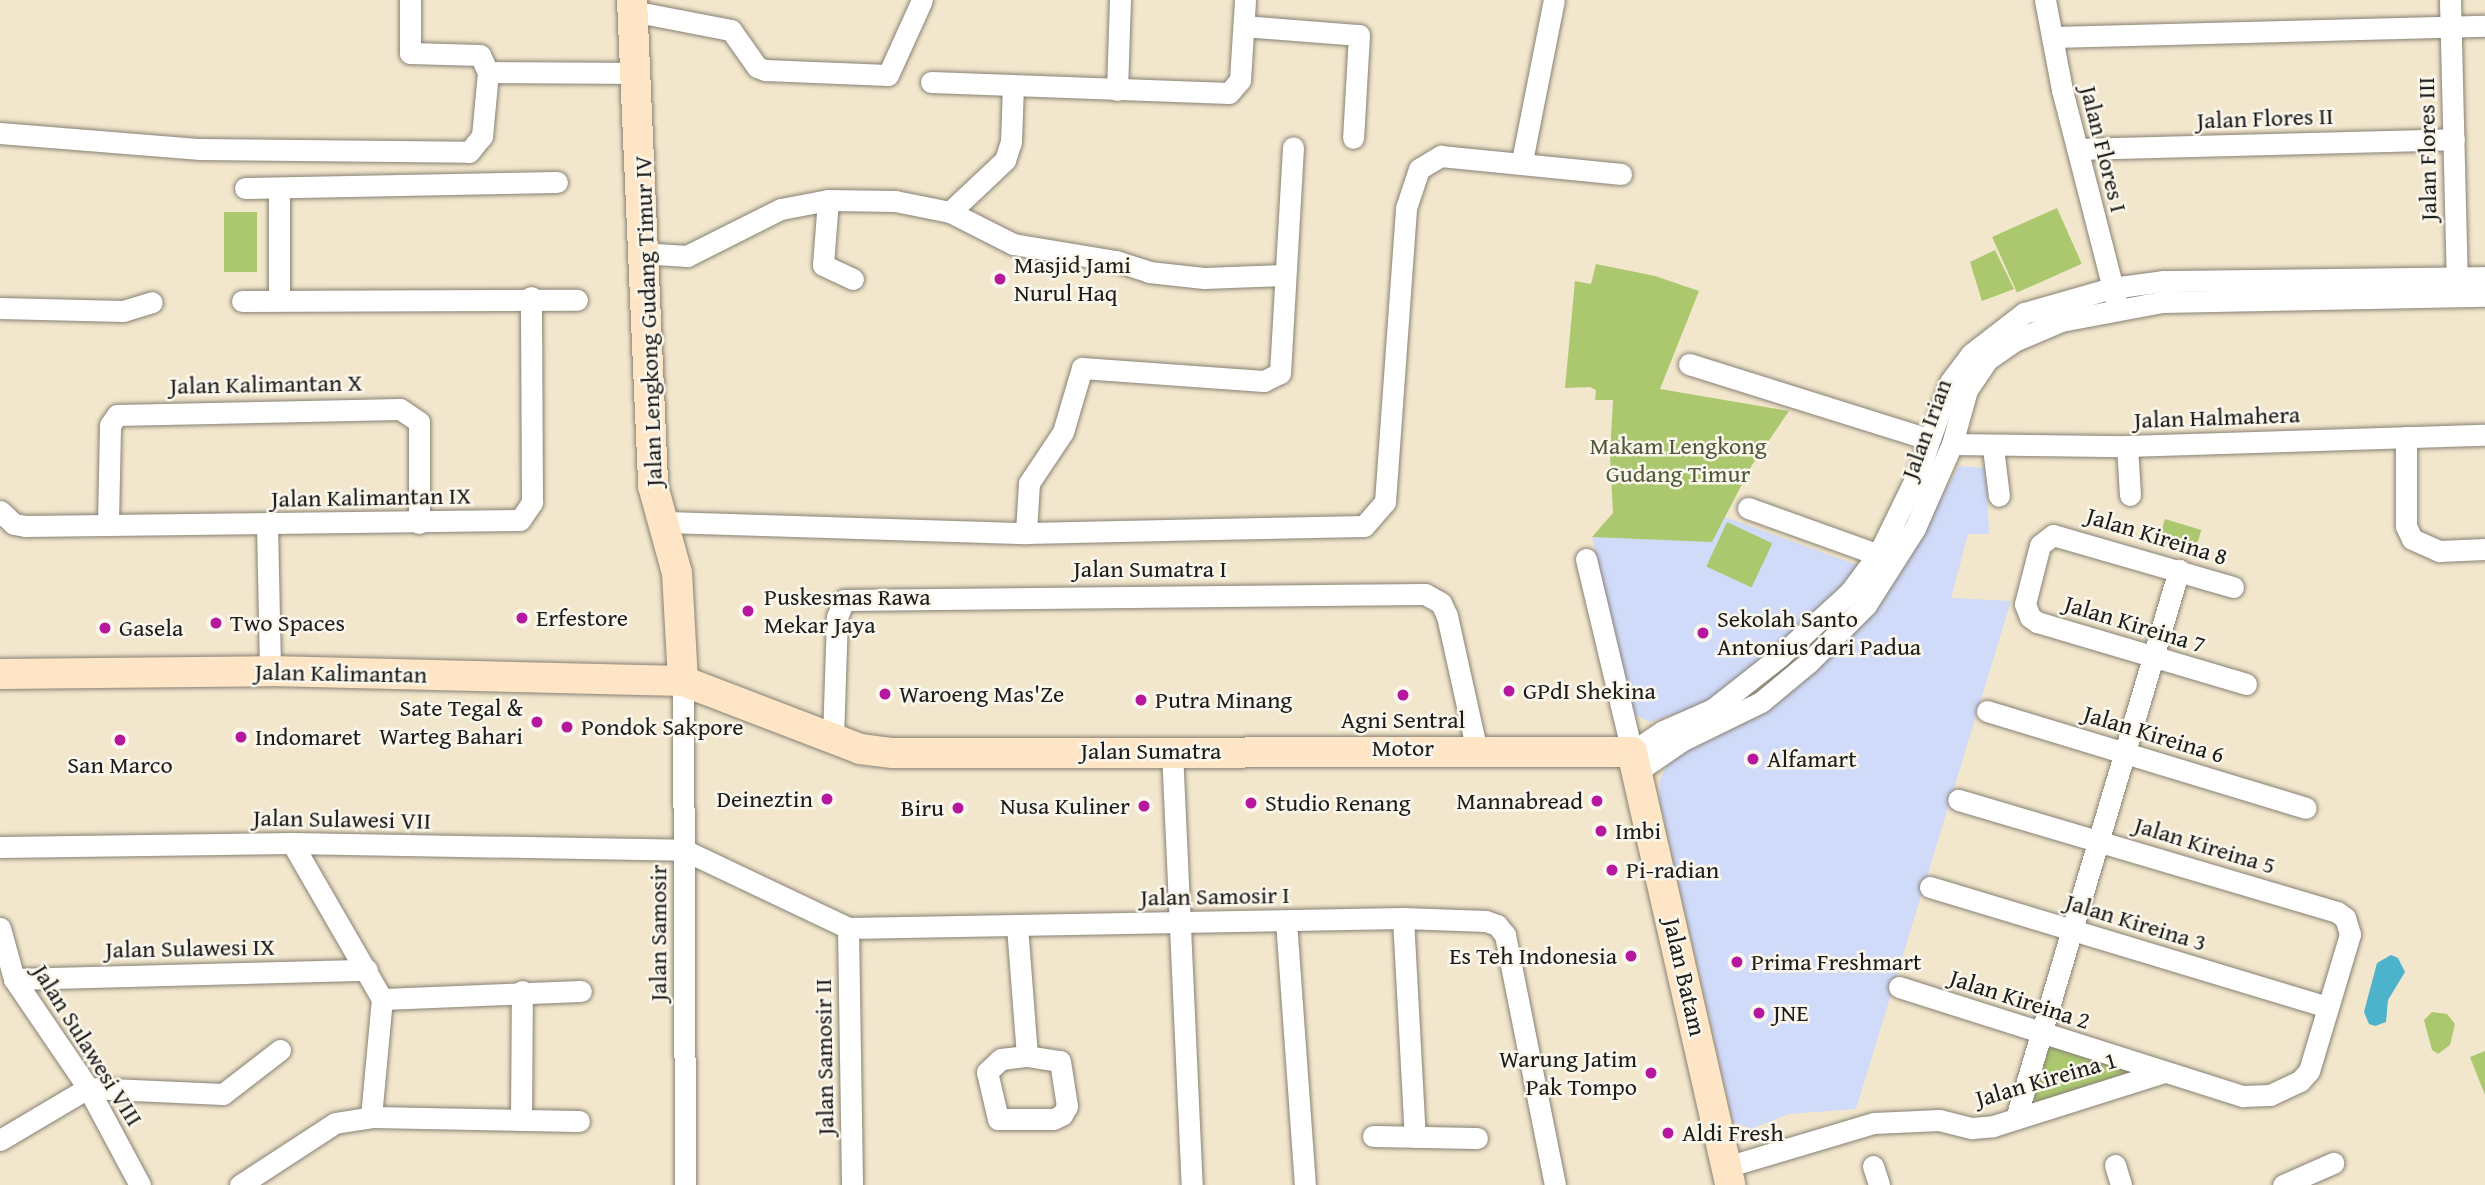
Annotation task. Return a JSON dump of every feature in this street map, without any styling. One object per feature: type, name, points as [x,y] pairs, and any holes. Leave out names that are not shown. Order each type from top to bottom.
[{"type":"street","points":[[0,132],[200,149],[469,152],[482,136],[488,72],[480,55],[410,52],[410,0]]},
{"type":"street","points":[[632,5],[731,30],[757,67],[765,70],[888,75],[922,0]]},
{"type":"street","points":[[1117,90],[1120,0]]},
{"type":"street","points":[[931,82],[1229,93],[1240,80],[1245,0]]},
{"type":"street","points":[[1522,161],[1554,0]]},
{"type":"street","name":"Jalan Flores I","points":[[2045,0],[2062,90],[2115,298]]},
{"type":"street","name":"Jalan Flores III","points":[[2450,0],[2457,287]]},
{"type":"street","name":"Jalan Lengkong Gudang Timur IV","points":[[632,5],[640,253],[653,486],[666,522],[682,603],[683,681]]},
{"type":"street","points":[[1244,26],[1359,35],[1353,138]]},
{"type":"street","points":[[2054,37],[2485,26]]},
{"type":"street","points":[[488,72],[636,73]]},
{"type":"street","points":[[950,212],[1004,160],[1011,142],[1013,86]]},
{"type":"street","name":"Jalan Flores II","points":[[2078,149],[2454,139]]},
{"type":"street","points":[[1026,533],[1029,483],[1063,432],[1082,368],[1273,379],[1284,359],[1283,275],[1293,147]]},
{"type":"street","points":[[666,522],[1026,533],[1364,526],[1385,502],[1396,303],[1410,187],[1425,162],[1441,156],[1522,161],[1621,174]]},
{"type":"street","points":[[245,188],[557,182]]},
{"type":"street","points":[[279,188],[279,300]]},
{"type":"street","points":[[640,253],[687,256],[781,209],[828,200],[895,201],[950,212],[1013,244],[1116,261],[1149,272],[1204,278],[1283,275]]},
{"type":"street","points":[[828,200],[823,265],[853,279]]},
{"type":"street","name":"Jalan Irian","points":[[2457,287],[2485,277]]},
{"type":"street","name":"Jalan Irian","points":[[1888,558],[1940,404],[1970,368],[1988,337],[2024,313],[2115,298],[2163,281],[2457,287],[2485,296]]},
{"type":"street","points":[[242,301],[531,297],[578,300]]},
{"type":"street","name":"Jalan Kalimantan IX","points":[[0,511],[14,524],[25,526],[108,523],[512,521],[528,514],[532,502],[531,297]]},
{"type":"street","points":[[0,308],[123,311],[152,302]]},
{"type":"street","name":"Jalan Irian","points":[[1689,364],[1929,439]]},
{"type":"street","name":"Jalan Irian","points":[[1636,761],[1761,702],[1808,663],[1888,558],[1952,444],[1970,368]]},
{"type":"street","name":"Jalan Kalimantan X","points":[[108,523],[110,425],[117,415],[400,409],[419,422],[419,523]]},
{"type":"street","name":"Jalan Halmahera","points":[[1952,444],[1993,448],[2127,446],[2485,435]]},
{"type":"street","points":[[2406,437],[2406,526],[2412,538],[2439,551],[2485,549]]},
{"type":"street","points":[[2127,446],[2130,495]]},
{"type":"street","points":[[1993,448],[1999,496]]},
{"type":"street","points":[[1748,509],[1888,558]]},
{"type":"street","points":[[267,524],[270,671]]},
{"type":"street","name":"Jalan Kireina 8","points":[[2025,597],[2040,545],[2053,535],[2233,587]]},
{"type":"street","points":[[1586,559],[1636,761]]},
{"type":"street","points":[[2017,1118],[2179,570]]},
{"type":"street","name":"Jalan Sumatra I","points":[[833,738],[837,617],[844,600],[1425,594],[1441,603],[1447,615],[1477,751]]},
{"type":"street","name":"Jalan Kireina 7","points":[[2025,597],[2027,612],[2037,622],[2246,684]]},
{"type":"street","name":"Jalan Kalimantan","points":[[0,674],[270,671],[683,681]]},
{"type":"street","name":"Jalan Sumatra","points":[[683,681],[860,749],[892,753],[1477,751],[1636,761]]},
{"type":"street","name":"Jalan Samosir","points":[[683,681],[685,1185]]},
{"type":"street","name":"Jalan Kireina 6","points":[[1987,711],[2306,808]]},
{"type":"street","points":[[1172,751],[1177,923],[1192,1185]]},
{"type":"street","name":"Jalan Batam","points":[[1636,761],[1728,1176]]},
{"type":"street","name":"Jalan Kireina 5","points":[[1958,800],[2337,912],[2345,918],[2350,934],[2328,1007]]},
{"type":"street","points":[[292,844],[382,999],[371,1117]]},
{"type":"street","name":"Jalan Sulawesi VII","points":[[0,847],[292,844],[684,850]]},
{"type":"street","name":"Jalan Samosir I","points":[[684,850],[848,928],[1403,918],[1486,921],[1497,925],[1505,935],[1555,1185]]},
{"type":"street","name":"Jalan Kireina 3","points":[[1930,887],[2328,1007]]},
{"type":"street","points":[[1403,918],[1415,1136]]},
{"type":"street","points":[[1286,921],[1305,1185]]},
{"type":"street","points":[[1017,926],[1027,1056]]},
{"type":"street","name":"Jalan Sulawesi VIII","points":[[0,928],[15,979],[88,1088],[141,1185]]},
{"type":"street","name":"Jalan Samosir II","points":[[848,928],[852,1185]]},
{"type":"street","name":"Jalan Sulawesi IX","points":[[15,979],[367,970]]},
{"type":"street","name":"Jalan Kireina 2","points":[[1899,987],[2164,1072]]},
{"type":"street","points":[[382,999],[522,991],[581,991]]},
{"type":"street","points":[[521,1120],[522,991]]},
{"type":"street","points":[[2164,1072],[2243,1096],[2270,1095],[2300,1081],[2309,1071],[2328,1007]]},
{"type":"street","points":[[0,1140],[88,1088],[223,1094],[280,1050]]},
{"type":"street","name":"Jalan Kireina 1","points":[[1728,1176],[1874,1123],[1939,1120],[1972,1128],[2017,1118],[2164,1072]]},
{"type":"street","points":[[240,1185],[335,1123],[371,1117],[579,1121]]},
{"type":"street","points":[[1373,1136],[1477,1138]]},
{"type":"street","points":[[2283,1185],[2333,1163]]},
{"type":"shaded area","points":[[1959,466],[1986,468],[1989,534],[1968,534],[1951,598],[2011,601],[1856,1109],[1789,1114],[1751,1129],[1733,1122],[1660,802],[1660,780],[1667,764],[1678,753],[1770,704],[1924,529]]},
{"type":"shaded area","name":"Sekolah Santo Antonius dari Padua","points":[[1725,517],[1857,565],[1853,579],[1735,686],[1699,707],[1650,722],[1636,715],[1629,705],[1592,537],[1712,541]]},
{"type":"green space","points":[[2057,208],[2082,264],[2017,293],[1992,237]]},
{"type":"green space","points":[[224,212],[257,212],[257,272],[224,272]]},
{"type":"green space","points":[[1995,250],[2014,289],[1982,301],[1970,262]]},
{"type":"green space","name":"Makam Lengkong Gudang Timur","points":[[1596,264],[1655,276],[1699,291],[1660,389],[1789,411],[1752,465],[1712,542],[1592,537],[1613,513],[1610,456],[1613,400],[1595,400],[1596,390],[1590,387],[1565,388],[1575,281],[1591,284]]},
{"type":"green space","points":[[2165,519],[2201,530],[2194,554],[2158,543]]},
{"type":"green space","points":[[1727,522],[1772,543],[1752,588],[1706,566]]},
{"type":"green space","points":[[2432,1012],[2447,1014],[2455,1024],[2450,1045],[2438,1054],[2432,1050],[2424,1020]]},
{"type":"green space","points":[[2054,1046],[2137,1070],[2037,1102],[2033,1096],[2047,1050]]},
{"type":"green space","points":[[2485,1051],[2485,1095],[2470,1057]]},
{"type":"water","points":[[2391,955],[2398,958],[2405,972],[2388,1000],[2386,1022],[2375,1026],[2369,1024],[2364,1012],[2377,963]]},
{"type":"place","name":"Masjid Jami Nurul Haq","points":[[1000,279]]},
{"type":"place","name":"Puskesmas Rawa Mekar Jaya","points":[[748,611]]},
{"type":"place","name":"Erfestore","points":[[522,618]]},
{"type":"place","name":"Two Spaces","points":[[216,623]]},
{"type":"place","name":"Gasela","points":[[105,628]]},
{"type":"place","name":"Sekolah Santo Antonius dari Padua","points":[[1703,633]]},
{"type":"place","name":"GPdI Shekina","points":[[1509,691]]},
{"type":"place","name":"Waroeng Mas'Ze","points":[[885,694]]},
{"type":"place","name":"Agni Sentral Motor","points":[[1403,695]]},
{"type":"place","name":"Putra Minang","points":[[1141,700]]},
{"type":"place","name":"Sate Tegal & Warteg Bahari","points":[[537,722]]},
{"type":"place","name":"Pondok Sakpore","points":[[567,727]]},
{"type":"place","name":"Indomaret","points":[[241,737]]},
{"type":"place","name":"San Marco","points":[[120,740]]},
{"type":"place","name":"Alfamart","points":[[1753,759]]},
{"type":"place","name":"Deineztin","points":[[827,799]]},
{"type":"place","name":"Mannabread","points":[[1597,801]]},
{"type":"place","name":"Studio Renang","points":[[1251,803]]},
{"type":"place","name":"Nusa Kuliner","points":[[1144,806]]},
{"type":"place","name":"Biru","points":[[958,808]]},
{"type":"place","name":"Imbi","points":[[1601,831]]},
{"type":"place","name":"Pi-radian","points":[[1612,870]]},
{"type":"place","name":"Es Teh Indonesia","points":[[1631,956]]},
{"type":"place","name":"Prima Freshmart","points":[[1737,962]]},
{"type":"place","name":"JNE","points":[[1759,1013]]},
{"type":"place","name":"Warung Jatim Pak Tompo","points":[[1651,1073]]},
{"type":"place","name":"Aldi Fresh","points":[[1668,1133]]}]
